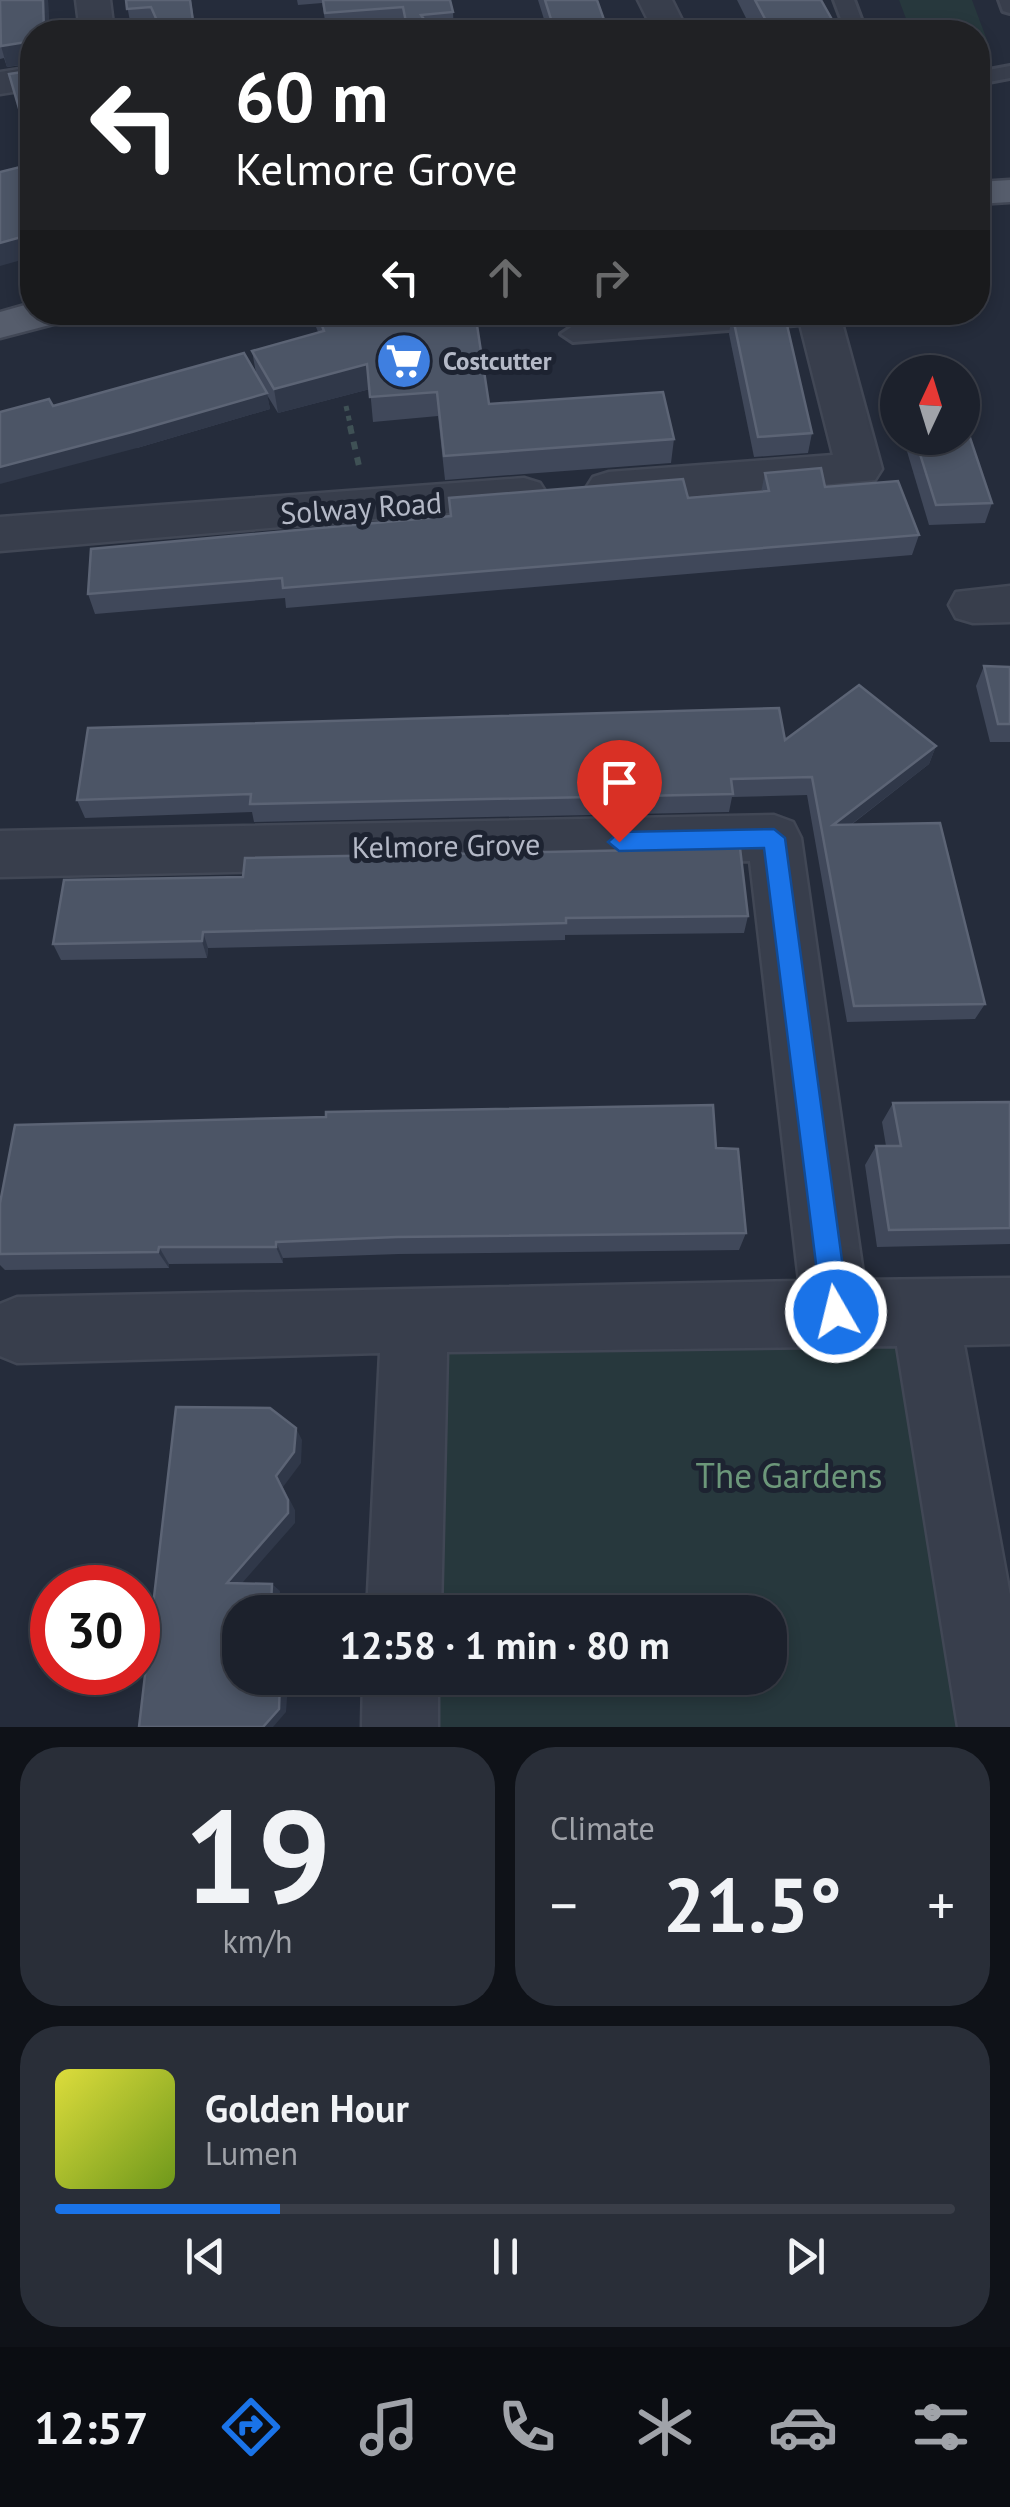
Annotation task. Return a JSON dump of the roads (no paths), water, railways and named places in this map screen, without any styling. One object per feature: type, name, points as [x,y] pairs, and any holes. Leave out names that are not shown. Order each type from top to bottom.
[{"type":"street","name":"Solway Road","points":[[0,534],[859,469],[822,325]]},
{"type":"street","name":"Kelmore Grove","points":[[0,854],[774,838],[836,1312]]},
{"type":"street","points":[[17,1330],[415,1319],[1010,1311]]},
{"type":"street","points":[[925,1312],[996,1727]]},
{"type":"street","points":[[405,1595],[415,1319]]},
{"type":"street","points":[[400,1727],[401,1695]]},
{"type":"lane","points":[[573,334],[684,325]]},
{"type":"place","name":"Costcutter","points":[[404,361]]},
{"type":"park label","name":"The Gardens","points":[[789,1475]]}]
